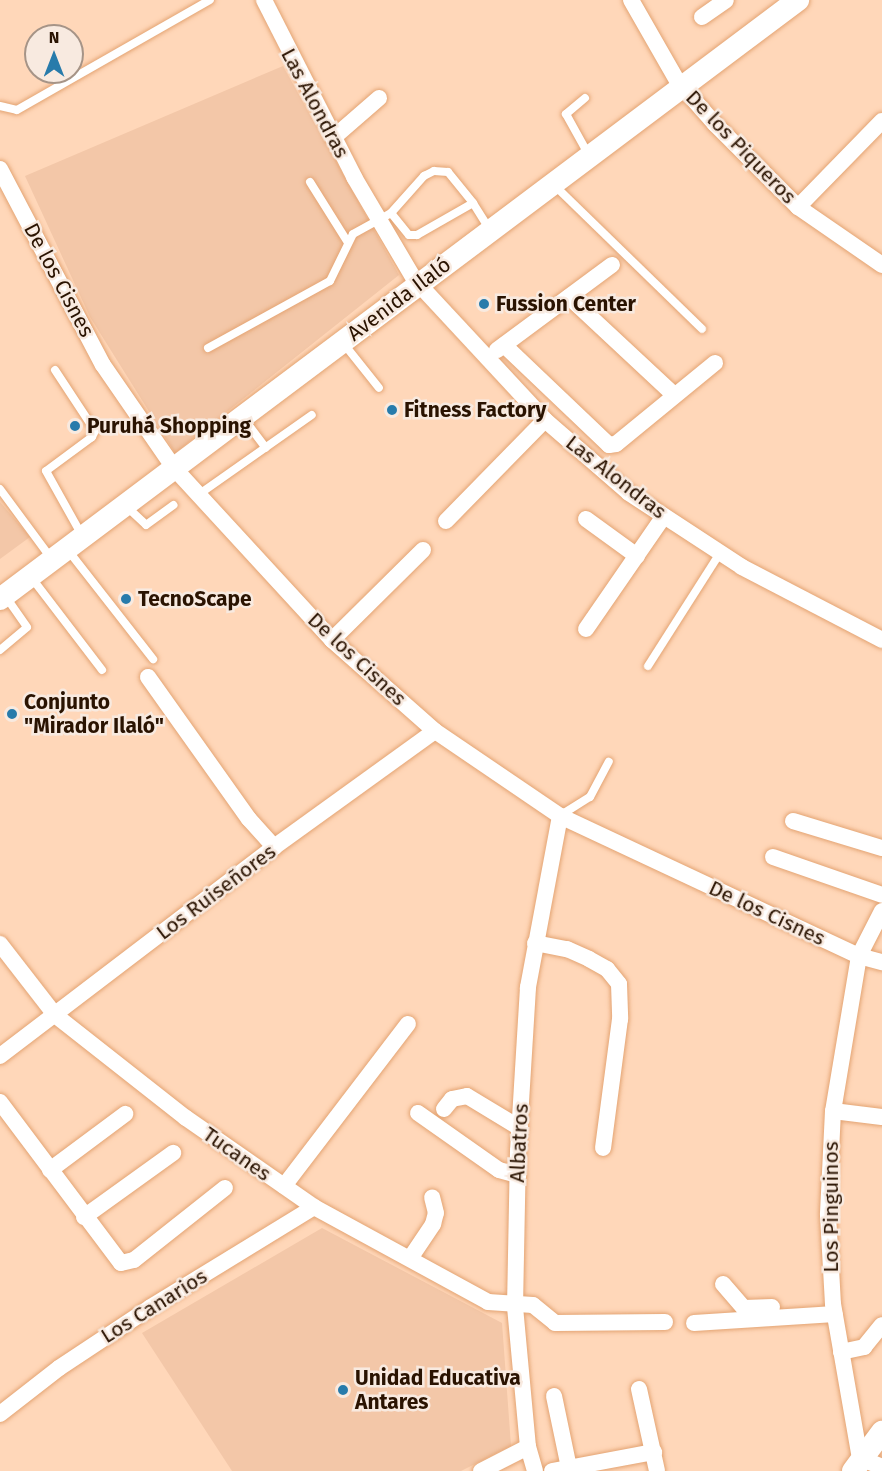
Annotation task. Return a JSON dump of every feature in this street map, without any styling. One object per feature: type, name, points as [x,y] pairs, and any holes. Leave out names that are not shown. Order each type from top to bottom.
[{"type":"main road","name":"Avenida Ilaló","points":[[2,594],[552,183],[680,84],[782,0]]},
{"type":"main road","name":"Avenida Ilaló","points":[[2,594],[31,576],[80,530],[242,416],[342,341],[486,224],[585,148],[798,0]]},
{"type":"main road","points":[[856,1464],[882,1432]]},
{"type":"street","name":"De los Piqueros","points":[[631,0],[680,84],[798,207],[882,265]]},
{"type":"street","points":[[702,17],[726,0]]},
{"type":"street","name":"Las Alondras","points":[[270,2],[333,138],[385,217],[417,282],[545,420],[629,493],[720,553],[882,640]]},
{"type":"street","points":[[333,138],[379,98]]},
{"type":"street","points":[[798,207],[882,121]]},
{"type":"street","name":"De los Cisnes","points":[[0,169],[104,365],[172,465],[332,640],[435,731],[560,816],[859,956],[882,962]]},
{"type":"street","points":[[486,358],[612,265]]},
{"type":"street","points":[[569,297],[674,396]]},
{"type":"street","points":[[504,345],[609,445],[616,444],[715,363]]},
{"type":"street","points":[[446,521],[545,420]]},
{"type":"street","points":[[586,629],[664,516]]},
{"type":"street","points":[[585,519],[636,556]]},
{"type":"street","points":[[332,640],[423,550]]},
{"type":"street","points":[[148,677],[249,819],[274,847]]},
{"type":"street","name":"Los Ruiseñores","points":[[0,1056],[274,847],[435,731]]},
{"type":"street","name":"Albatros","points":[[535,1471],[528,1447],[515,1307],[518,1175],[528,987],[560,816]]},
{"type":"street","points":[[793,821],[882,848]]},
{"type":"street","points":[[773,858],[882,895]]},
{"type":"street","name":"Los Pinguinos","points":[[856,1464],[834,1309],[828,1215],[833,1111],[859,956],[882,911]]},
{"type":"street","points":[[535,943],[567,949],[589,959],[607,969],[619,984],[620,1019],[603,1148]]},
{"type":"street","name":"Tucanes","points":[[0,944],[55,1015],[186,1118],[314,1207],[411,1257],[488,1302],[515,1307],[533,1305],[555,1323],[665,1322]]},
{"type":"street","points":[[284,1186],[408,1024]]},
{"type":"street","points":[[444,1109],[452,1099],[467,1096],[520,1128]]},
{"type":"street","points":[[0,1102],[117,1261],[126,1263],[225,1188]]},
{"type":"street","points":[[833,1111],[882,1117]]},
{"type":"street","points":[[418,1113],[499,1170],[518,1175]]},
{"type":"street","points":[[50,1170],[125,1114]]},
{"type":"street","points":[[84,1217],[173,1154]]},
{"type":"street","points":[[411,1257],[433,1224],[436,1213],[432,1197]]},
{"type":"street","name":"Los Canarios","points":[[0,1414],[59,1368],[151,1306],[314,1207]]},
{"type":"street","points":[[723,1284],[744,1308],[834,1309]]},
{"type":"street","points":[[694,1323],[834,1309]]},
{"type":"street","points":[[841,1352],[864,1347],[882,1325]]},
{"type":"street","points":[[639,1389],[657,1471]]},
{"type":"street","points":[[554,1396],[569,1468]]},
{"type":"street","points":[[481,1471],[528,1447]]},
{"type":"street","points":[[552,1471],[654,1452]]},
{"type":"street","points":[[856,1464],[882,1467]]},
{"type":"lane","points":[[0,105],[17,110],[210,0]]},
{"type":"lane","points":[[585,98],[566,114],[585,148]]},
{"type":"lane","points":[[208,348],[283,310],[330,280],[347,242],[385,217],[416,182],[434,171],[448,172],[458,181],[486,224]]},
{"type":"lane","points":[[310,182],[347,242]]},
{"type":"lane","points":[[552,183],[702,329]]},
{"type":"lane","points":[[385,217],[409,235],[417,235],[473,203]]},
{"type":"lane","points":[[342,341],[379,388]]},
{"type":"lane","points":[[55,370],[95,431],[92,438],[46,471],[80,530]]},
{"type":"lane","points":[[198,495],[312,415]]},
{"type":"lane","points":[[242,416],[266,448]]},
{"type":"lane","points":[[0,489],[153,659]]},
{"type":"lane","points":[[125,504],[145,525],[174,504]]},
{"type":"lane","points":[[648,666],[720,553]]},
{"type":"lane","points":[[31,576],[102,670]]},
{"type":"lane","points":[[0,650],[27,627],[2,594]]},
{"type":"lane","points":[[560,816],[590,797],[609,762]]},
{"type":"shaded area","points":[[283,66],[399,275],[175,453],[90,317],[25,176]]},
{"type":"shaded area","points":[[0,502],[30,537],[0,559]]},
{"type":"shaded area","name":"Unidad Educativa Antares","points":[[322,1228],[502,1323],[511,1446],[461,1471],[232,1471],[142,1333]]},
{"type":"place","name":"Fussion Center","points":[[484,304]]},
{"type":"place","name":"Fitness Factory","points":[[392,410]]},
{"type":"place","name":"Puruhá Shopping","points":[[75,426]]},
{"type":"place","name":"TecnoScape","points":[[126,599]]},
{"type":"place","name":"Conjunto \"Mirador Ilaló\"","points":[[12,714]]},
{"type":"place","name":"Unidad Educativa Antares","points":[[343,1390]]}]
